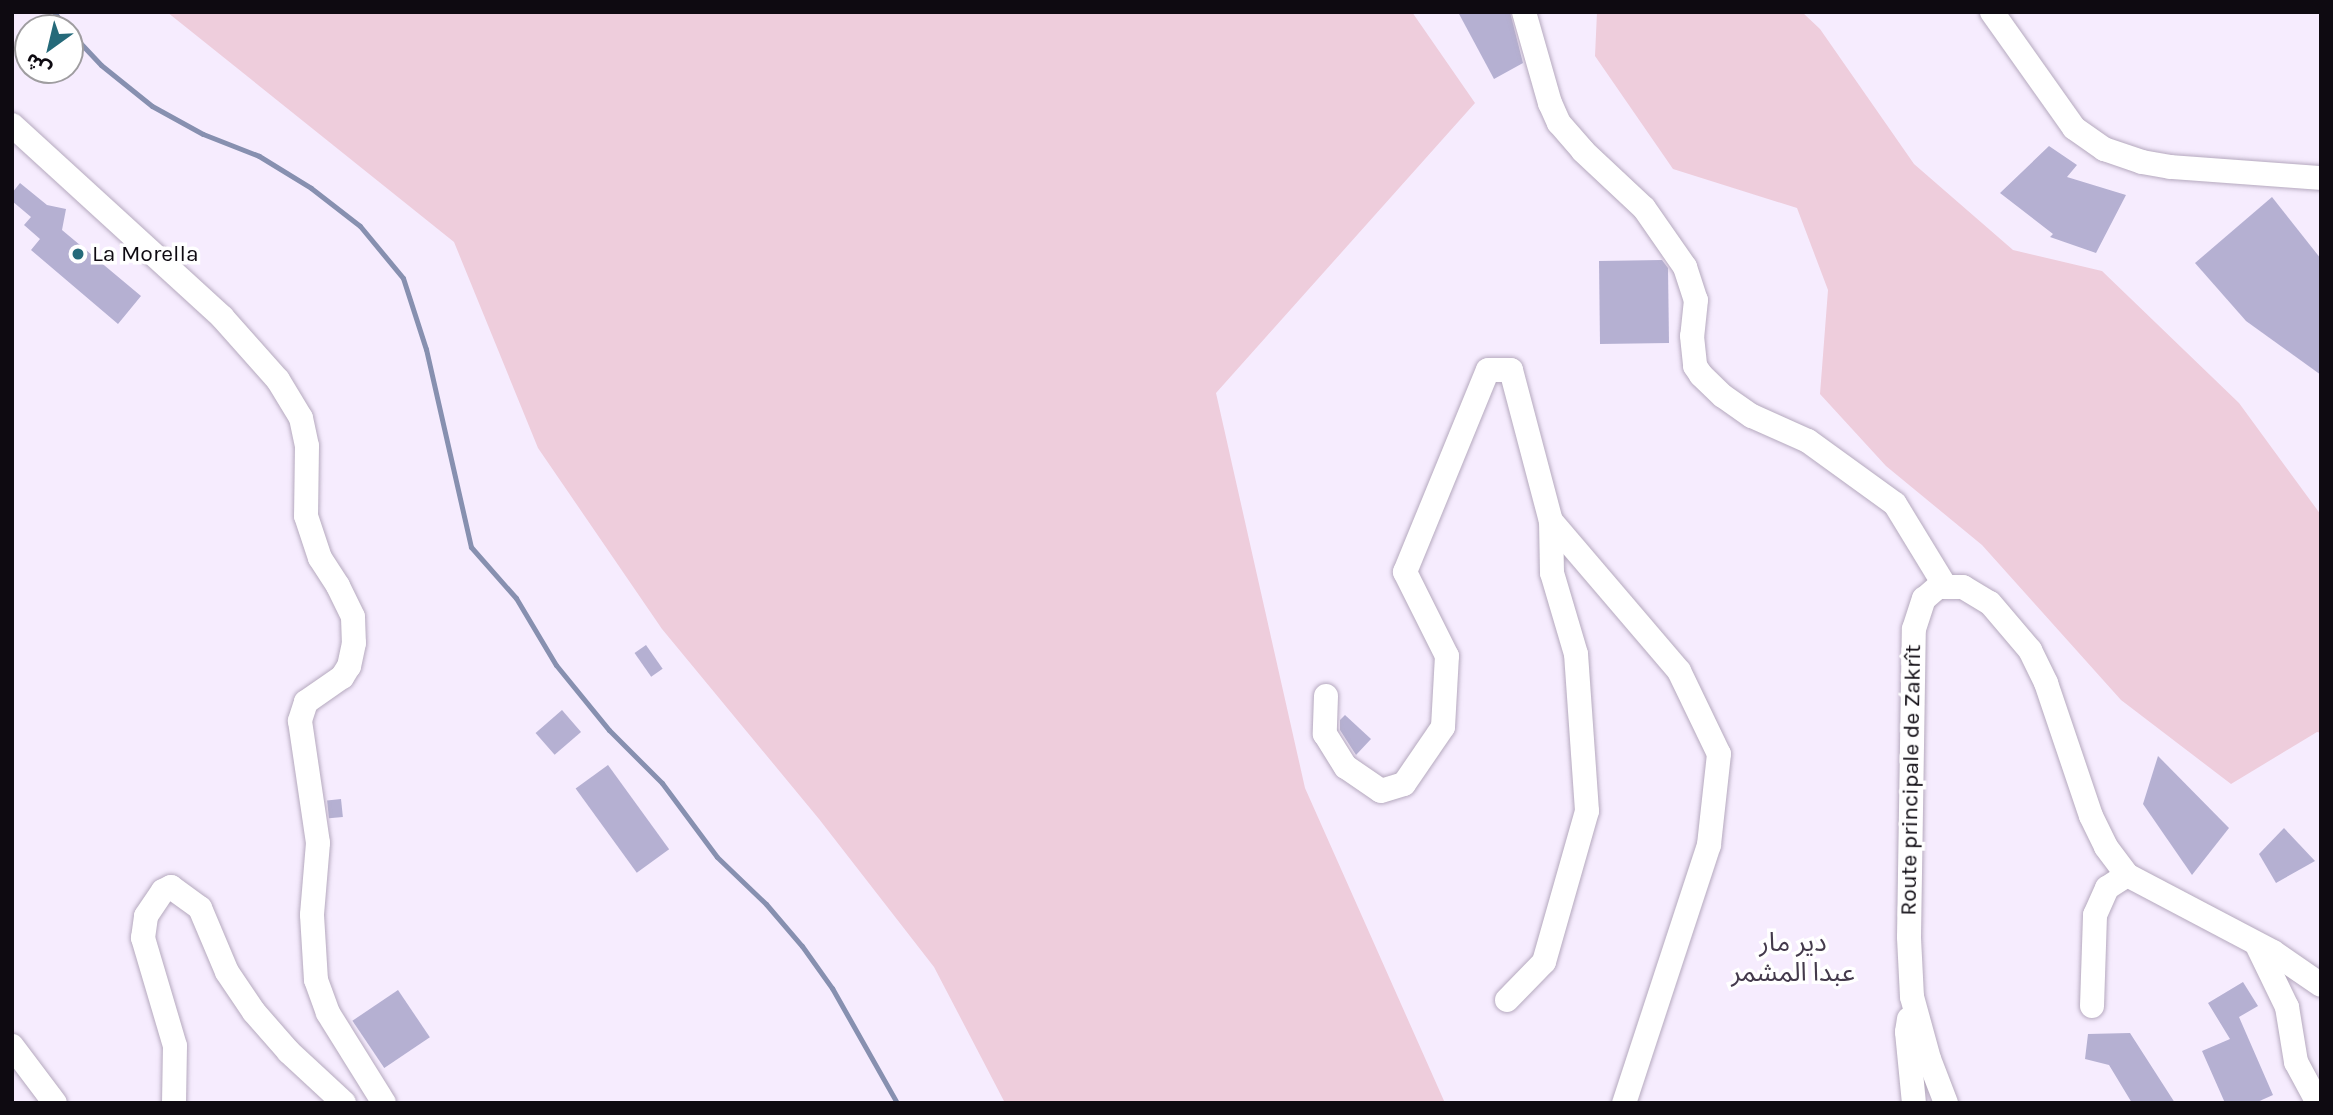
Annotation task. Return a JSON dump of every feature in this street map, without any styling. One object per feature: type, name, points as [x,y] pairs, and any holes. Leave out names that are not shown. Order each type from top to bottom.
[{"type":"street","points":[[1524,12],[1550,103],[1559,123],[1583,151],[1644,208],[1685,267],[1696,300],[1692,336],[1695,366],[1701,375],[1723,396],[1752,416],[1808,441],[1895,504],[1945,586],[1963,587],[1990,603],[2031,650],[2046,683],[2091,816],[2106,847],[2127,875],[2257,944],[2321,985]]},
{"type":"street","points":[[1992,12],[2074,128],[2104,149],[2131,159],[2171,167],[2321,178]]},
{"type":"street","points":[[12,125],[222,317],[278,380],[301,418],[307,446],[306,516],[320,558],[353,617],[354,643],[349,666],[342,677],[306,702],[300,720],[318,843],[312,915],[316,980],[328,1013],[384,1103]]},
{"type":"street","points":[[1326,696],[1325,734],[1346,767],[1381,791],[1404,784],[1443,727],[1447,656],[1405,572],[1488,370],[1511,370],[1551,521],[1552,573],[1576,654],[1587,811],[1544,962],[1507,1000]]},
{"type":"street","points":[[1551,521],[1679,671],[1719,754],[1709,845],[1624,1103]]},
{"type":"street","name":"Route principale de Zakrît","points":[[1945,586],[1938,587],[1924,599],[1914,629],[1909,926],[1912,998],[1928,1059],[1945,1103]]},
{"type":"street","points":[[2092,1006],[2095,915],[2107,888],[2127,875]]},
{"type":"street","points":[[174,1103],[175,1046],[143,938],[146,916],[163,891],[171,887],[200,908],[227,972],[254,1012],[289,1052],[344,1103]]},
{"type":"street","points":[[2257,944],[2287,1007],[2296,1062],[2318,1103]]},
{"type":"street","points":[[1912,998],[1907,1032],[1914,1103]]},
{"type":"street","points":[[12,1046],[55,1103]]},
{"type":"shaded area","points":[[167,12],[1412,12],[1475,103],[1216,393],[1305,788],[1445,1103],[1005,1103],[934,967],[819,819],[662,629],[538,448],[454,242]]},
{"type":"shaded area","points":[[1597,12],[1802,12],[1820,29],[1914,164],[2013,250],[2102,271],[2239,403],[2321,515],[2321,733],[2317,732],[2231,784],[2121,700],[1982,545],[1886,466],[1820,394],[1828,290],[1797,208],[1673,169],[1595,56]]},
{"type":"building","points":[[1458,12],[1510,12],[1523,63],[1494,79]]},
{"type":"building","points":[[2049,146],[2077,165],[2067,177],[2126,195],[2096,253],[2050,237],[2053,234],[2000,193]]},
{"type":"building","points":[[20,183],[47,205],[66,209],[62,230],[141,296],[118,324],[31,250],[40,239],[24,225],[31,217],[12,201],[12,193]]},
{"type":"building","points":[[2272,197],[2321,259],[2321,375],[2246,321],[2195,263]]},
{"type":"building","points":[[1662,260],[1668,268],[1669,343],[1600,344],[1599,261]]},
{"type":"building","points":[[646,645],[663,669],[651,677],[635,653]]},
{"type":"building","points":[[562,710],[581,732],[555,755],[536,733]]},
{"type":"building","points":[[1345,715],[1371,739],[1356,755],[1340,730],[1340,720]]},
{"type":"building","points":[[2158,756],[2229,828],[2192,875],[2143,804]]},
{"type":"building","points":[[608,765],[669,849],[637,873],[576,789]]},
{"type":"building","points":[[341,799],[343,817],[329,818],[327,800]]},
{"type":"building","points":[[2284,828],[2315,861],[2276,883],[2259,854]]},
{"type":"building","points":[[2243,982],[2258,1006],[2239,1017],[2273,1095],[2255,1103],[2225,1103],[2202,1051],[2230,1039],[2208,1003]]},
{"type":"building","points":[[398,990],[430,1037],[384,1068],[352,1021]]},
{"type":"building","points":[[2130,1033],[2175,1103],[2132,1103],[2109,1065],[2085,1059],[2088,1034]]},
{"type":"waterway","points":[[84,47],[101,65],[152,106],[203,134],[259,156],[311,188],[360,226],[403,278],[426,349],[471,547],[516,598],[556,665],[609,730],[662,783],[717,857],[766,904],[802,946],[832,988],[897,1103]]},
{"type":"place","name":"La Morella","points":[[78,254]]},
{"type":"district","name":"دير مار عبدا المشمر","points":[[1793,958]]}]
